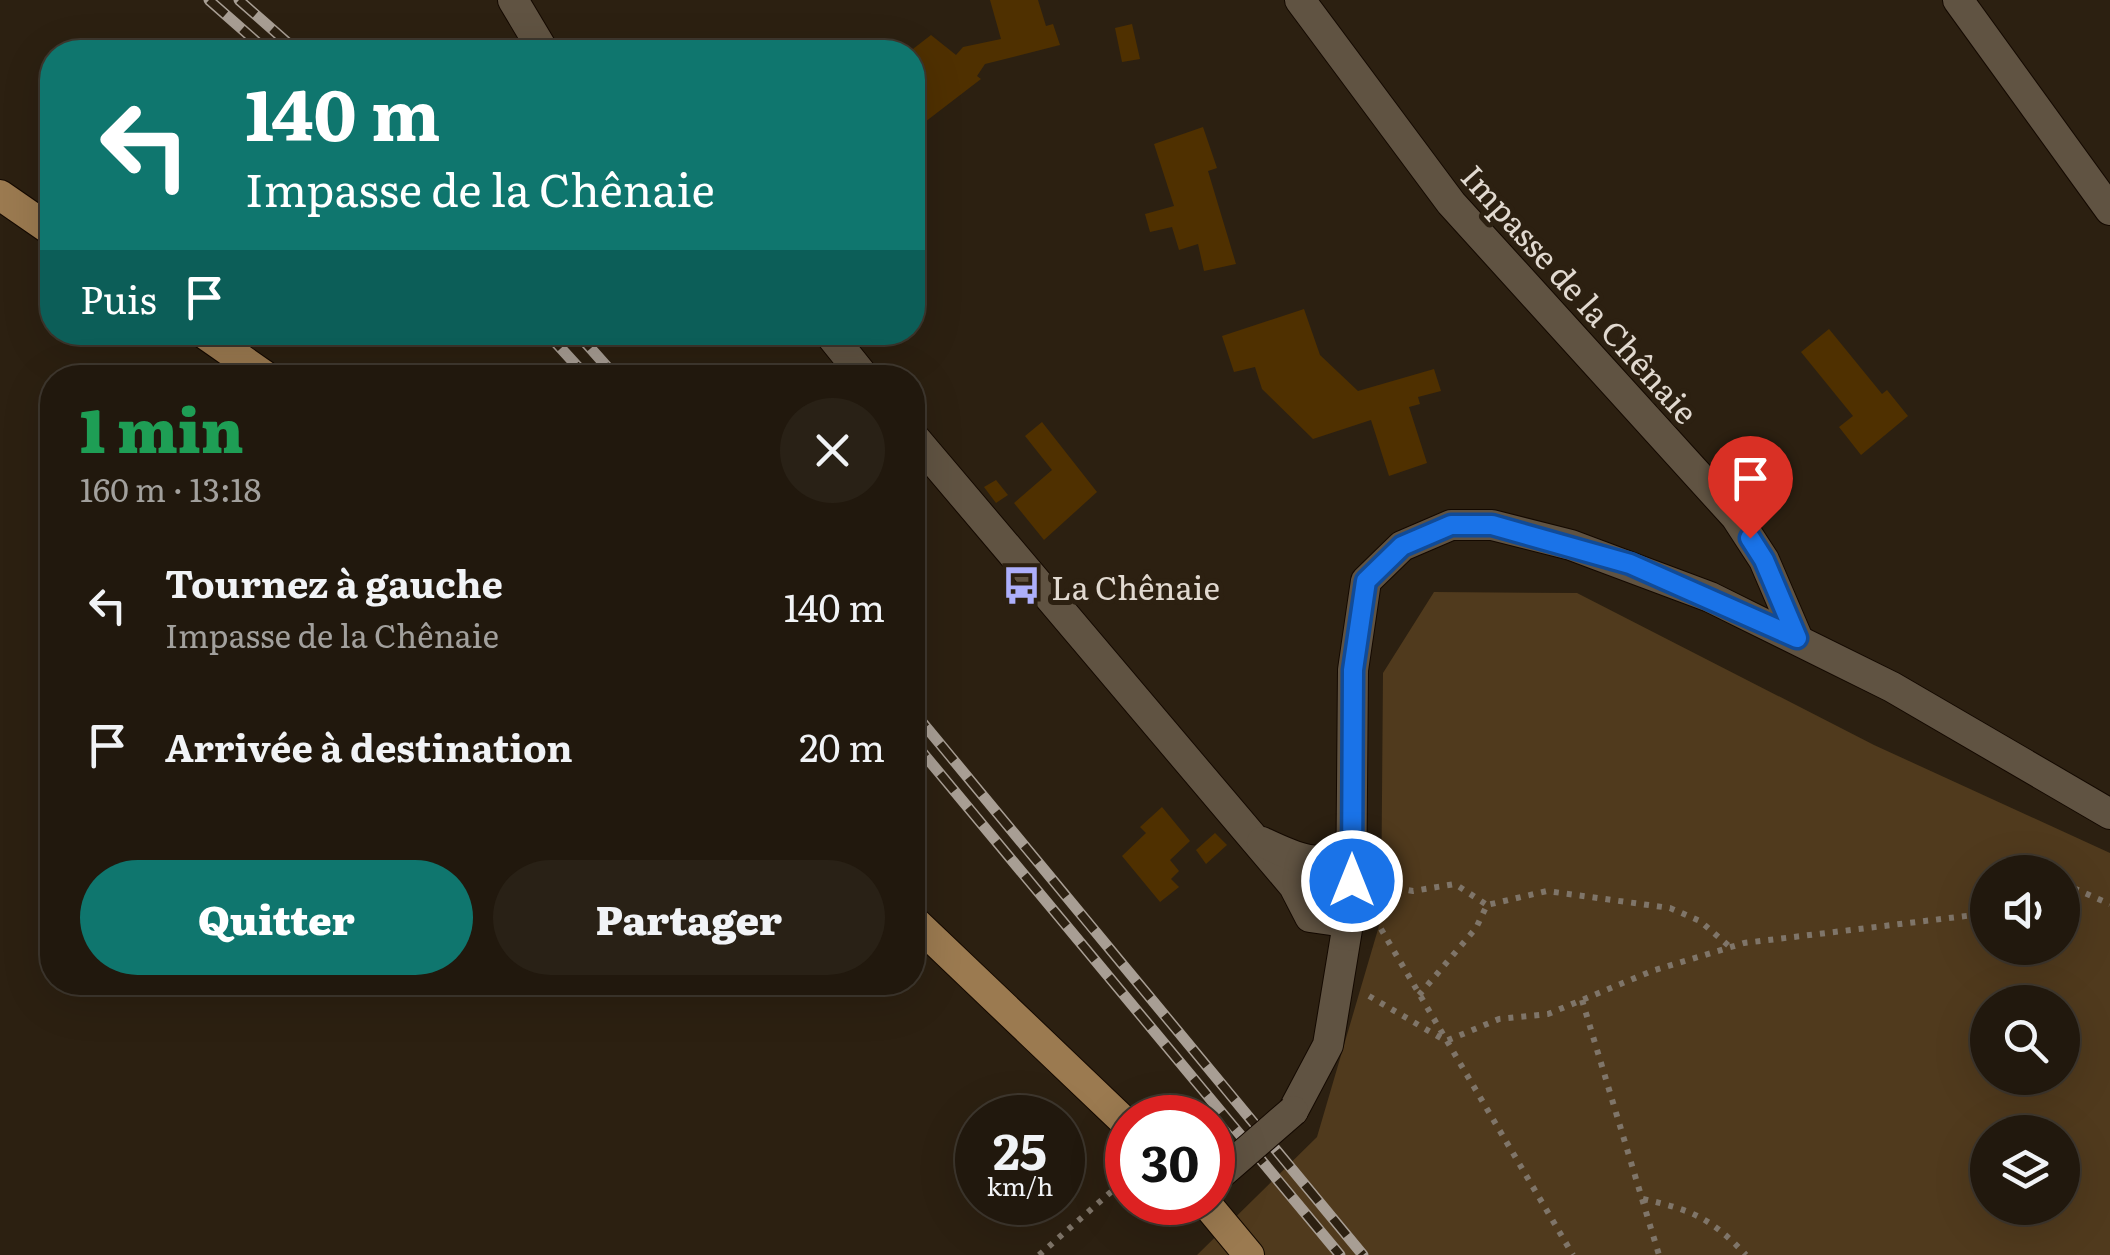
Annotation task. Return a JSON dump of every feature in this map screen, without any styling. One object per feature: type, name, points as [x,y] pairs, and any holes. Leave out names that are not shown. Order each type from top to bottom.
[{"type":"main road","points":[[0,195],[40,223]]},
{"type":"main road","points":[[221,345],[249,365]]},
{"type":"main road","points":[[925,931],[1105,1103]]},
{"type":"main road","points":[[1232,1225],[1249,1255]]},
{"type":"street","points":[[513,0],[537,40]]},
{"type":"street","name":"Impasse de la Chênaie","points":[[1300,0],[1451,204],[1736,517],[1764,560],[1797,638]]},
{"type":"street","points":[[1958,0],[2110,210]]},
{"type":"street","points":[[838,345],[855,365]]},
{"type":"street","points":[[925,449],[1294,886],[1310,917],[1332,920],[1352,880]]},
{"type":"street","points":[[1235,1165],[1293,1111],[1328,1045],[1352,880],[1353,670],[1366,581],[1402,546],[1451,525],[1492,525],[1630,564],[1797,638],[1892,686],[2110,814]]},
{"type":"street","points":[[1253,837],[1308,863],[1330,863],[1352,880]]},
{"type":"path","points":[[1352,880],[1413,891],[1454,884],[1487,905],[1547,891],[1670,908],[1700,921],[1730,947]]},
{"type":"path","points":[[1352,880],[1572,1255]]},
{"type":"path","points":[[2080,891],[2110,904]]},
{"type":"path","points":[[1420,995],[1476,928],[1487,905]]},
{"type":"path","points":[[1446,1041],[1499,1019],[1548,1014],[1615,986],[1730,947],[1836,929],[1970,914]]},
{"type":"path","points":[[1339,976],[1446,1041]]},
{"type":"path","points":[[1582,1000],[1659,1255]]},
{"type":"path","points":[[1039,1255],[1105,1197]]},
{"type":"path","points":[[1643,1199],[1694,1210],[1722,1229],[1746,1255]]},
{"type":"shaded area","points":[[1434,592],[1577,593],[1874,745],[2110,853],[2110,1255],[1197,1255],[1228,1225],[1235,1225],[1235,1218],[1317,1137],[1381,919],[1383,673]]},
{"type":"building","points":[[990,0],[1038,0],[1046,26],[1053,24],[1060,45],[985,64],[977,76],[981,79],[925,122],[925,40],[931,35],[956,55],[963,47],[1001,39]]},
{"type":"building","points":[[1132,24],[1140,59],[1122,62],[1115,28]]},
{"type":"building","points":[[1203,127],[1217,168],[1208,171],[1236,264],[1204,271],[1198,244],[1179,250],[1172,227],[1150,232],[1145,214],[1174,206],[1154,144]]},
{"type":"building","points":[[1304,309],[1320,355],[1358,391],[1434,369],[1441,391],[1418,397],[1420,404],[1409,407],[1427,463],[1389,476],[1371,420],[1313,439],[1262,389],[1255,367],[1234,372],[1222,336]]},
{"type":"building","points":[[1829,329],[1882,394],[1887,390],[1908,416],[1861,455],[1839,427],[1853,416],[1801,352]]},
{"type":"building","points":[[1042,422],[1097,492],[1044,540],[1014,503],[1052,470],[1025,436]]},
{"type":"building","points":[[996,480],[1008,495],[996,503],[984,487]]},
{"type":"building","points":[[1162,807],[1190,841],[1170,860],[1179,871],[1171,879],[1179,887],[1160,902],[1122,856],[1146,833],[1140,827]]},
{"type":"building","points":[[1215,833],[1227,845],[1206,864],[1196,850]]},
{"type":"railway","points":[[209,0],[254,40]]},
{"type":"railway","points":[[239,0],[284,40]]},
{"type":"railway","points":[[558,345],[576,365]]},
{"type":"railway","points":[[588,345],[605,365]]},
{"type":"railway","points":[[925,726],[1363,1255]]},
{"type":"railway","points":[[925,756],[1340,1255]]},
{"type":"place","name":"La Chênaie","points":[[1021,586]]},
{"type":"route","points":[[1352,881],[1353,670],[1366,581],[1402,546],[1451,525],[1492,525],[1630,564],[1797,638],[1764,560],[1750,538]]}]
